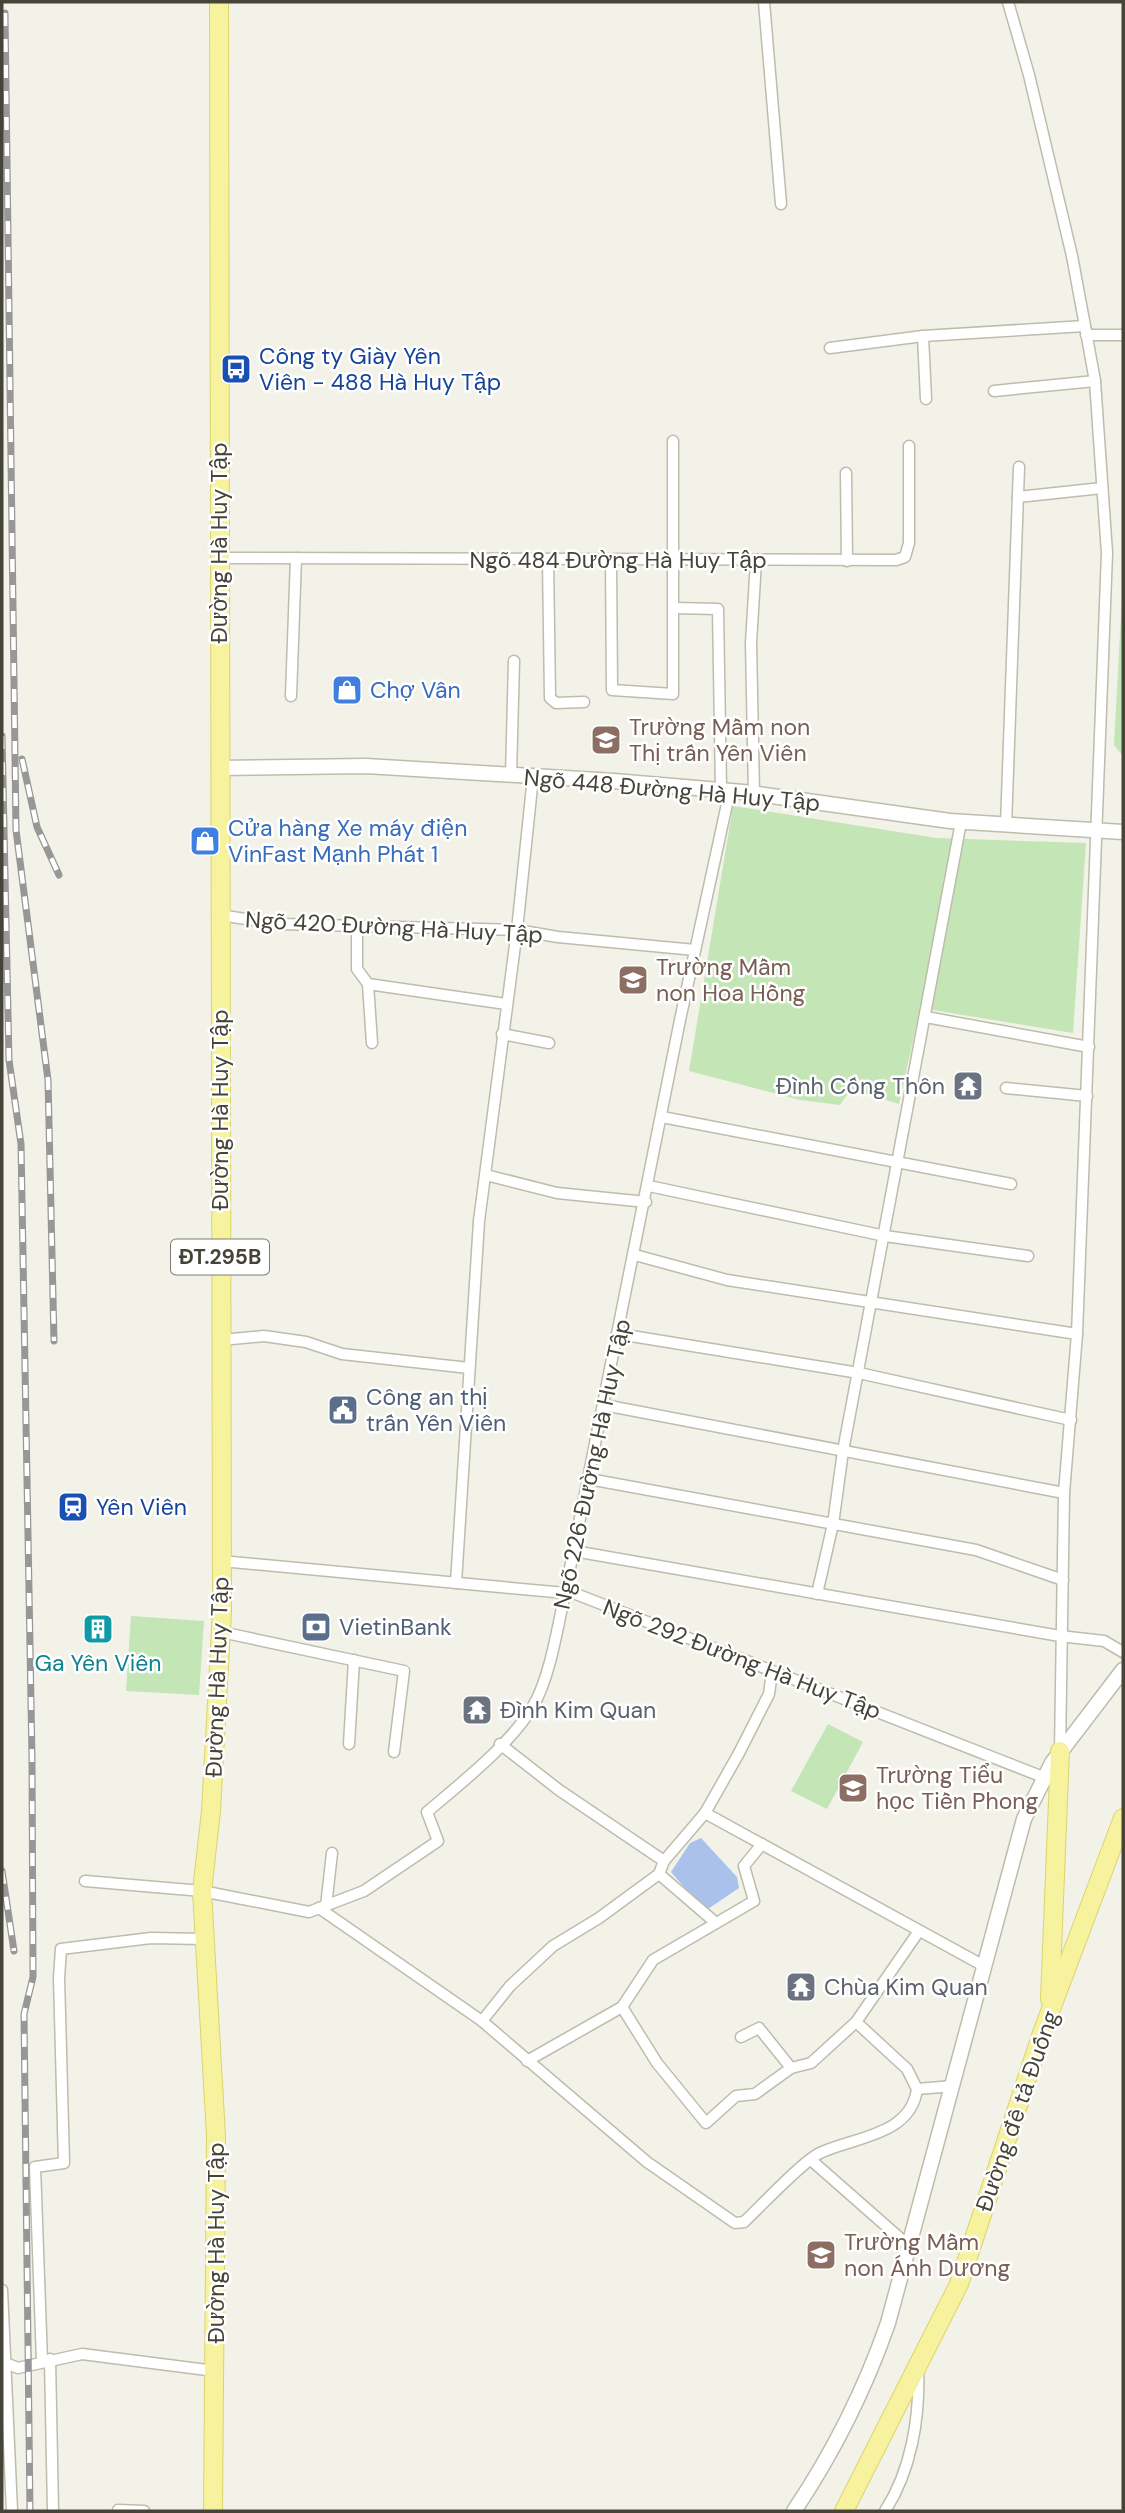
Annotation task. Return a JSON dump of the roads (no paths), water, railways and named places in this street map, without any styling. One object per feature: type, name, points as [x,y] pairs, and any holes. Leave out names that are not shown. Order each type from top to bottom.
[{"type":"main road","name":"Đường Hà Huy Tập","points":[[213,2511],[216,2136],[202,1891],[221,1632],[219,2]]},
{"type":"main road","points":[[1050,2013],[1060,1751]]},
{"type":"main road","name":"Đường đê tả Đuống","points":[[844,2511],[960,2284],[1050,2013],[1123,1818]]},
{"type":"street","points":[[764,2],[780,204]]},
{"type":"street","points":[[1007,2],[1029,75],[1072,256],[1086,330],[1095,381],[1107,553],[1076,1334],[1063,1493],[1060,1751]]},
{"type":"street","points":[[830,348],[923,335],[1086,330],[1123,335]]},
{"type":"street","points":[[923,335],[926,399]]},
{"type":"street","points":[[994,391],[1095,381]]},
{"type":"street","points":[[611,560],[612,690],[673,694],[673,441]]},
{"type":"street","name":"Ngõ 484 Đường Hà Huy Tập","points":[[219,558],[847,561],[905,557],[909,543],[909,446]]},
{"type":"street","points":[[1006,825],[1019,467]]},
{"type":"street","points":[[846,472],[847,561]]},
{"type":"street","points":[[1018,497],[1102,488]]},
{"type":"street","points":[[291,696],[296,558]]},
{"type":"street","points":[[548,559],[550,698],[556,703],[584,702]]},
{"type":"street","points":[[754,793],[751,643],[756,561]]},
{"type":"street","name":"Ngõ 226 Đường Hà Huy Tập","points":[[85,1881],[202,1891],[309,1912],[323,1907],[364,1891],[438,1842],[427,1812],[500,1744],[534,1706],[553,1650],[574,1551],[646,1202],[726,790],[718,609],[674,608]]},
{"type":"street","points":[[511,775],[514,662]]},
{"type":"street","name":"Ngõ 448 Đường Hà Huy Tập","points":[[219,768],[366,766],[726,790],[961,822],[1123,832]]},
{"type":"street","points":[[456,1583],[479,1221],[517,930],[533,777]]},
{"type":"street","points":[[817,1594],[833,1524],[843,1451],[961,822]]},
{"type":"street","name":"Ngõ 420 Đường Hà Huy Tập","points":[[219,915],[280,924],[517,930],[558,937],[695,950]]},
{"type":"street","points":[[357,926],[357,969],[368,984],[372,1043]]},
{"type":"street","points":[[368,984],[506,1004]]},
{"type":"street","points":[[926,1017],[1089,1047]]},
{"type":"street","points":[[502,1034],[549,1043]]},
{"type":"street","points":[[1006,1088],[1087,1096]]},
{"type":"street","points":[[662,1117],[1011,1184]]},
{"type":"street","points":[[486,1175],[557,1193],[646,1202]]},
{"type":"street","points":[[649,1186],[885,1236],[1028,1256]]},
{"type":"street","points":[[635,1255],[727,1280],[1076,1334]]},
{"type":"street","points":[[619,1334],[859,1373],[1071,1420]]},
{"type":"street","points":[[221,1340],[264,1336],[306,1342],[342,1354],[469,1368]]},
{"type":"street","points":[[604,1405],[1063,1493]]},
{"type":"street","points":[[589,1479],[976,1550],[1062,1580]]},
{"type":"street","points":[[574,1551],[1060,1636],[1104,1641],[1123,1652]]},
{"type":"street","name":"Ngõ 292 Đường Hà Huy Tập","points":[[221,1561],[576,1594],[1044,1777]]},
{"type":"street","points":[[221,1632],[404,1671],[394,1752]]},
{"type":"street","points":[[349,1744],[354,1660]]},
{"type":"street","points":[[794,2511],[821,2468],[872,2369],[910,2247],[1018,1837],[1044,1777],[1060,1751],[1123,1670]]},
{"type":"street","points":[[482,2021],[510,1986],[553,1945],[599,1918],[659,1874],[664,1861],[705,1813],[769,1694],[772,1672]]},
{"type":"street","points":[[500,1744],[559,1790],[664,1861]]},
{"type":"street","points":[[705,1813],[984,1966]]},
{"type":"street","points":[[527,2061],[622,2007],[653,1960],[754,1901],[744,1866],[762,1844]]},
{"type":"street","points":[[332,1853],[323,1907],[482,2021],[647,2162],[735,2222],[744,2222],[818,2153],[870,2138],[892,2125],[909,2110],[917,2089],[907,2069],[856,2022]]},
{"type":"street","points":[[659,1874],[716,1923]]},
{"type":"street","points":[[622,2007],[657,2063],[706,2123],[736,2096],[755,2094],[791,2068],[811,2063],[856,2022],[919,1931]]},
{"type":"street","points":[[52,2511],[35,2167],[64,2163],[59,1959],[61,1950],[151,1938],[204,1939]]},
{"type":"street","points":[[741,2037],[759,2028],[791,2068]]},
{"type":"street","points":[[917,2089],[953,2086]]},
{"type":"street","points":[[811,2160],[910,2247]]},
{"type":"street","points":[[2,2290],[12,2511]]},
{"type":"street","points":[[5,2364],[18,2368],[82,2354],[215,2371]]},
{"type":"street","points":[[884,2511],[897,2492],[915,2427],[919,2395],[918,2365]]},
{"type":"street","points":[[118,2510],[144,2511]]},
{"type":"water","points":[[701,1838],[737,1877],[739,1888],[708,1909],[702,1908],[671,1872],[690,1843]]},
{"type":"railway","points":[[5,13],[16,830],[48,1080],[54,1341]]},
{"type":"railway","points":[[2,736],[9,1060],[21,1144],[32,1758],[33,1977],[24,2014],[30,2511]]},
{"type":"railway","points":[[22,759],[37,827],[59,875]]},
{"type":"railway","points":[[2,1871],[14,1951]]},
{"type":"place","name":"Công ty Giày Yên Viên - 488 Hà Huy Tập","points":[[236,369]]},
{"type":"place","name":"Chợ Vân","points":[[347,690]]},
{"type":"place","name":"Trường Mầm non Thị trấn Yên Viên","points":[[606,740]]},
{"type":"place","name":"Cửa hàng Xe máy điện VinFast Mạnh Phát 1","points":[[205,841]]},
{"type":"place","name":"Trường Mầm non Hoa Hồng","points":[[633,980]]},
{"type":"place","name":"Đình Cống Thôn","points":[[968,1086]]},
{"type":"place","name":"Công an thị trấn Yên Viên","points":[[343,1410]]},
{"type":"place","name":"Yên Viên","points":[[73,1507]]},
{"type":"place","name":"VietinBank","points":[[316,1627]]},
{"type":"place","name":"Ga Yên Viên","points":[[98,1629]]},
{"type":"place","name":"Đình Kim Quan","points":[[477,1710]]},
{"type":"place","name":"Trường Tiểu học Tiền Phong","points":[[853,1788]]},
{"type":"place","name":"Chùa Kim Quan","points":[[801,1987]]},
{"type":"place","name":"Trường Mầm non Ánh Dương","points":[[821,2255]]}]
